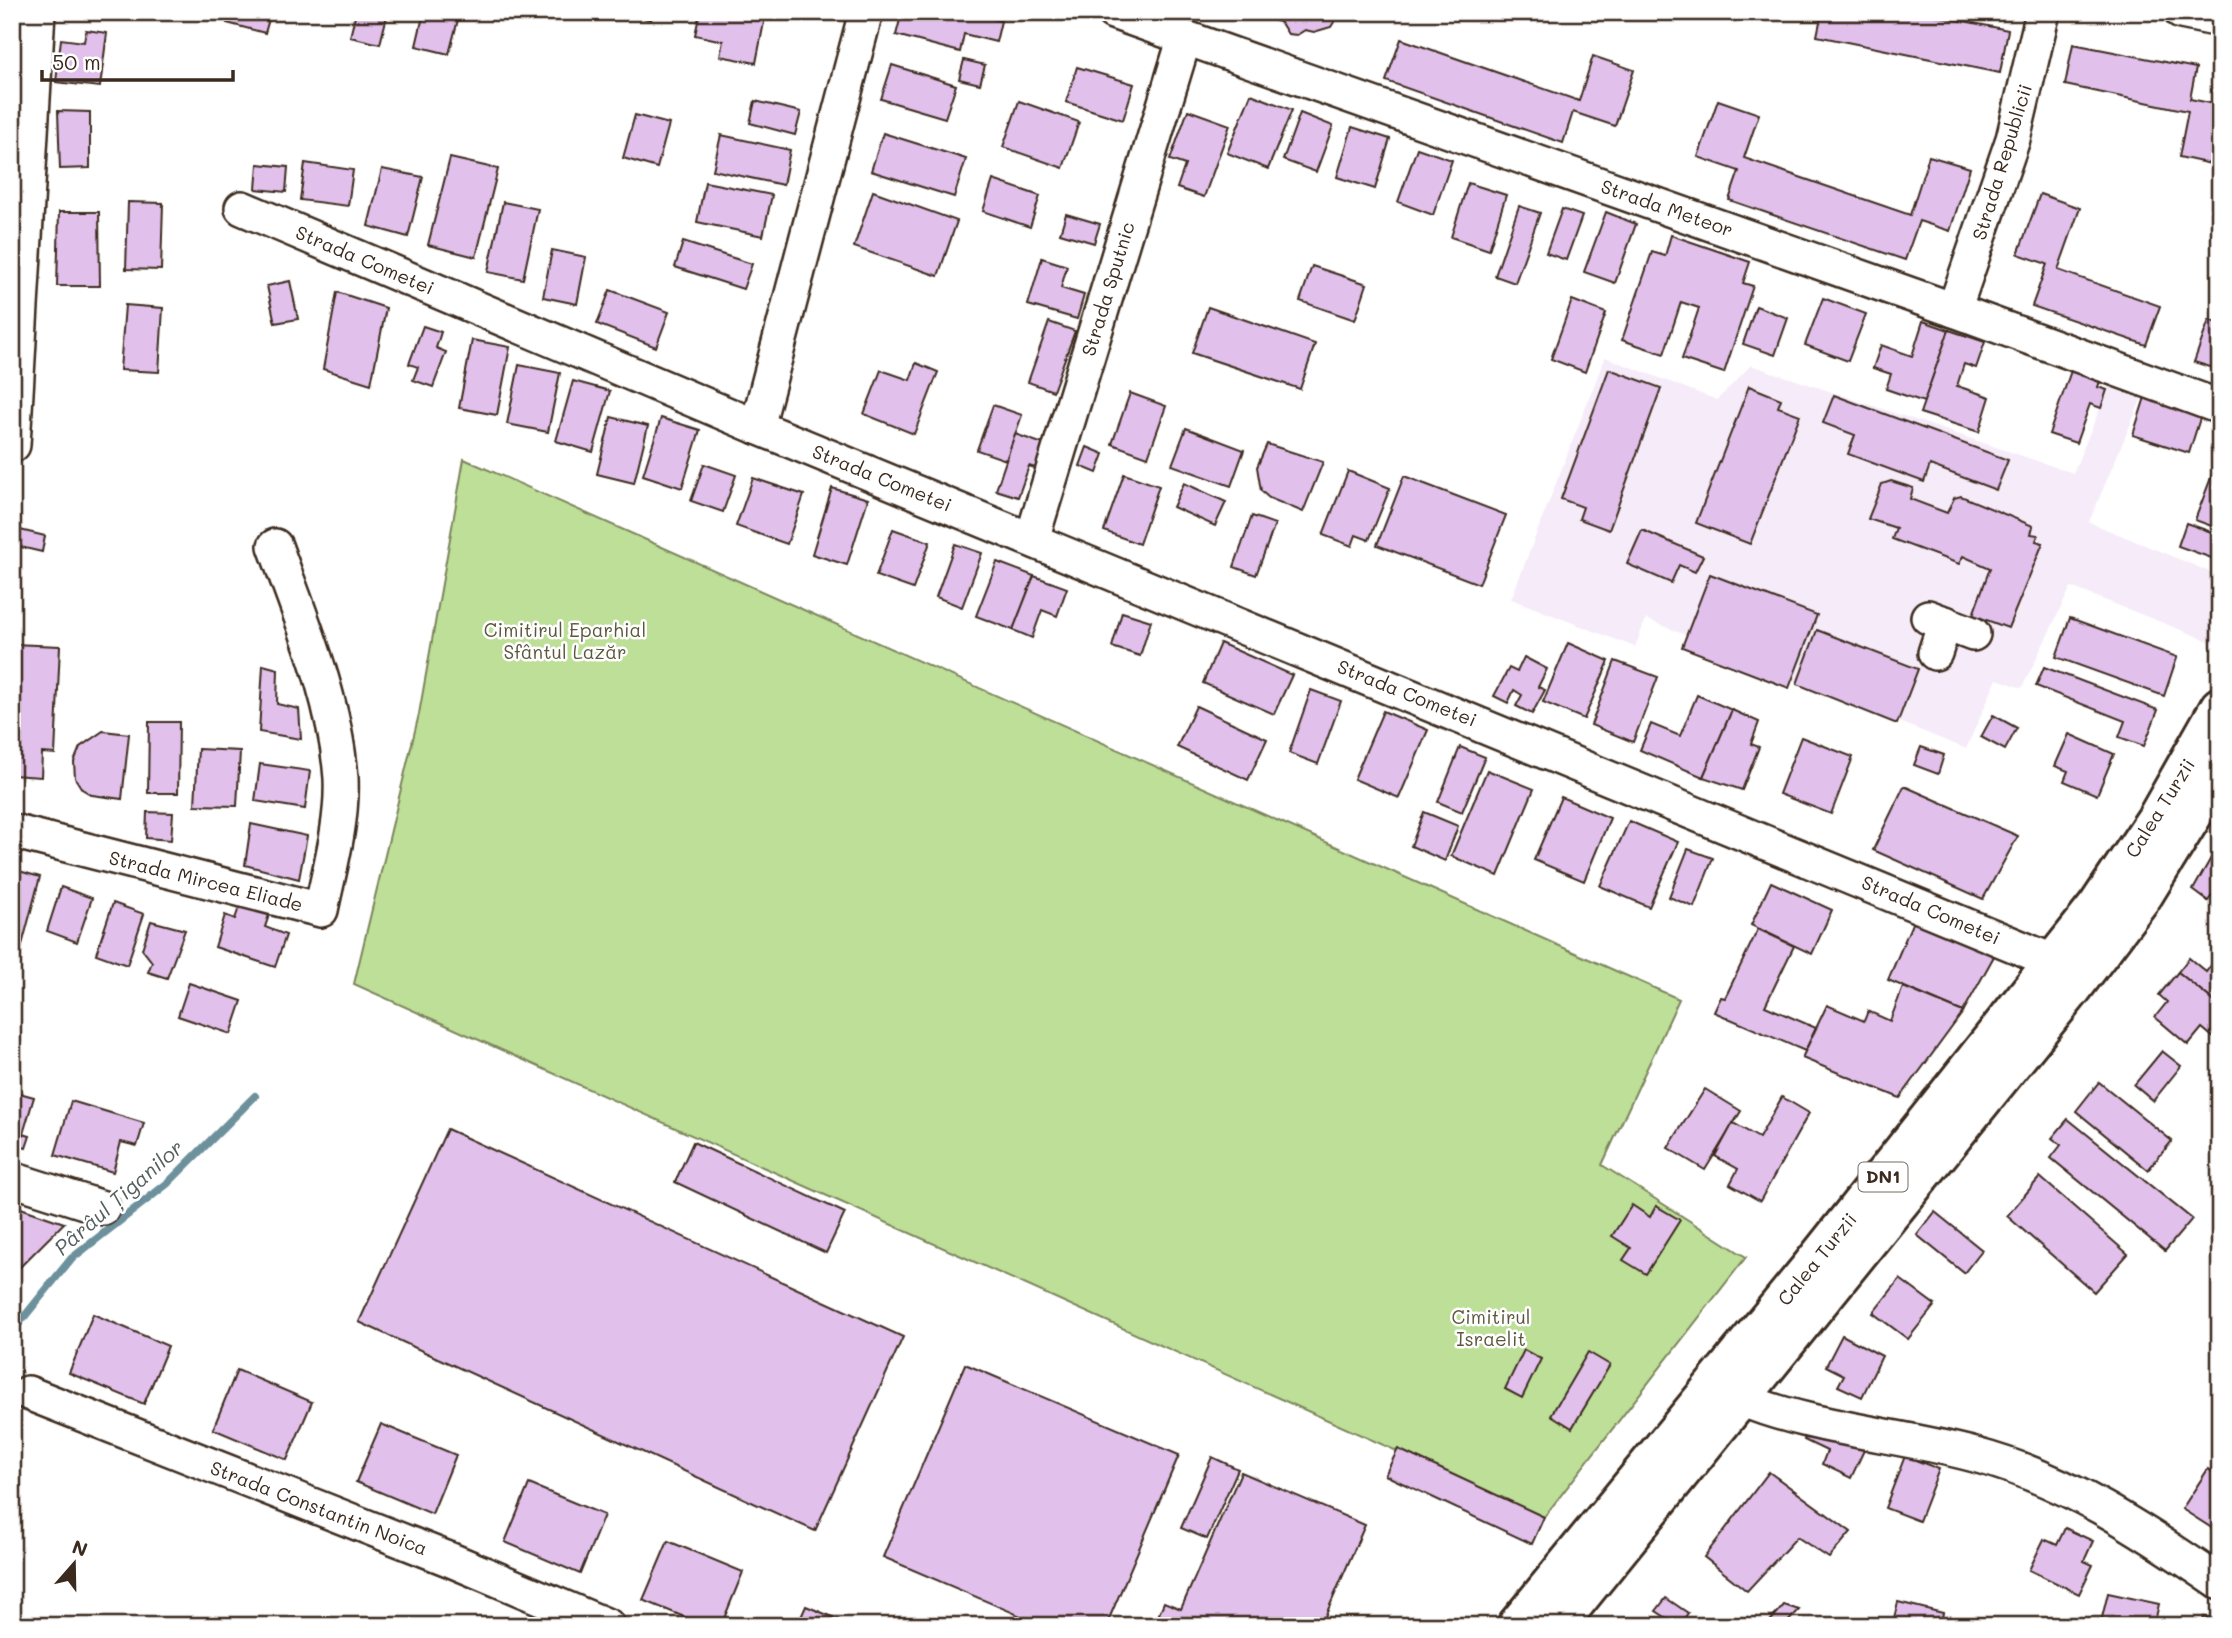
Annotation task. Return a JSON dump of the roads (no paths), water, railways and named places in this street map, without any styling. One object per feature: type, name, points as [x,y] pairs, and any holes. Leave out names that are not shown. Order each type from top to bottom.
[{"type":"main road","name":"Calea Turzii","points":[[1517,1626],[1812,1266],[2098,906],[2157,818],[2220,707]]},
{"type":"main road","name":"Calea Turzii","points":[[1556,1626],[2079,979],[2143,895],[2220,771]]},
{"type":"street","points":[[13,445],[38,12]]},
{"type":"street","points":[[757,427],[866,12]]},
{"type":"street","name":"Strada Meteor","points":[[1112,12],[1184,40],[1954,310],[2220,407]]},
{"type":"street","name":"Strada Republicii","points":[[1954,310],[2013,139],[2043,12]]},
{"type":"street","points":[[2181,12],[2220,20]]},
{"type":"street","name":"Strada Sputnic","points":[[1032,539],[1184,40]]},
{"type":"street","name":"Strada Cometei","points":[[242,208],[757,427],[2055,962]]},
{"type":"street","name":"Strada Mircea Eliade","points":[[12,831],[321,910],[340,808],[337,750],[310,641],[275,546]]},
{"type":"street","points":[[12,1179],[103,1208]]},
{"type":"street","name":"Strada Constantin Noica","points":[[28,1393],[451,1560],[608,1626]]},
{"type":"street","points":[[1741,1399],[1791,1414],[1974,1454],[2013,1468],[2107,1508],[2220,1583]]},
{"type":"waterway","name":"Pârâul Țiganilor","points":[[12,1332],[71,1259],[168,1183],[255,1096]]},
{"type":"park label","name":"Cimitirul Eparhial Sfântul Lazăr","points":[[565,641]]},
{"type":"park label","name":"Cimitirul Israelit","points":[[1491,1328]]}]
